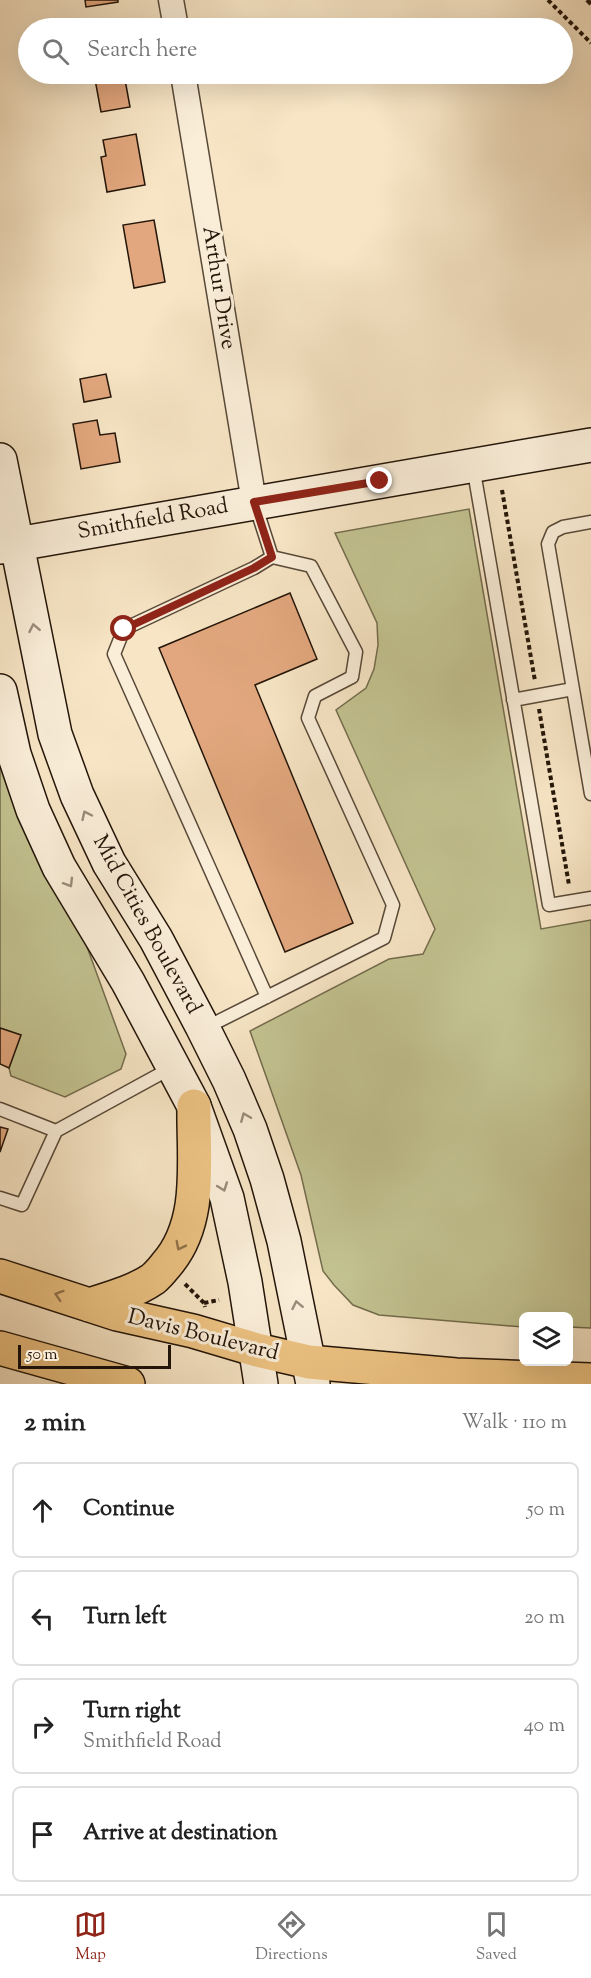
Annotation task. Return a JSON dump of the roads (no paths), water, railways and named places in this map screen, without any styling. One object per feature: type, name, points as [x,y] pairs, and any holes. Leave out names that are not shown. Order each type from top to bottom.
[{"type":"main road","name":"Smithfield Road","points":[[9,546],[254,502],[591,446]]},
{"type":"main road","name":"Mid Cities Boulevard","points":[[0,460],[9,546],[55,734],[77,795],[109,863],[156,939],[230,1080],[267,1179],[284,1241],[311,1373]]},
{"type":"main road","name":"Mid Cities Boulevard","points":[[0,691],[14,754],[33,810],[50,848],[128,982],[194,1106],[227,1198],[257,1350],[261,1384]]},
{"type":"main road","points":[[89,1305],[125,1294],[155,1278],[177,1253],[189,1227],[193,1203],[194,1106]]},
{"type":"main road","name":"Davis Boulevard","points":[[0,1276],[117,1314],[193,1331],[257,1350],[311,1373],[591,1380]]},
{"type":"main road","points":[[0,1348],[128,1384]]},
{"type":"street","points":[[171,0],[174,18]]},
{"type":"street","name":"Arthur Drive","points":[[185,84],[254,502]]},
{"type":"lane","points":[[473,466],[549,905],[591,898]]},
{"type":"lane","points":[[254,502],[272,557]]},
{"type":"lane","points":[[591,522],[563,527],[553,532],[548,544],[591,794]]},
{"type":"lane","points":[[204,1029],[384,938],[393,906],[308,718],[315,696],[352,677],[356,652],[312,566],[272,557],[254,568],[124,629],[114,654],[267,997]]},
{"type":"lane","points":[[513,700],[573,689]]},
{"type":"lane","points":[[0,1198],[22,1205],[56,1131],[174,1066]]},
{"type":"lane","points":[[0,1109],[56,1131]]},
{"type":"railway","points":[[587,0],[591,4]]}]
